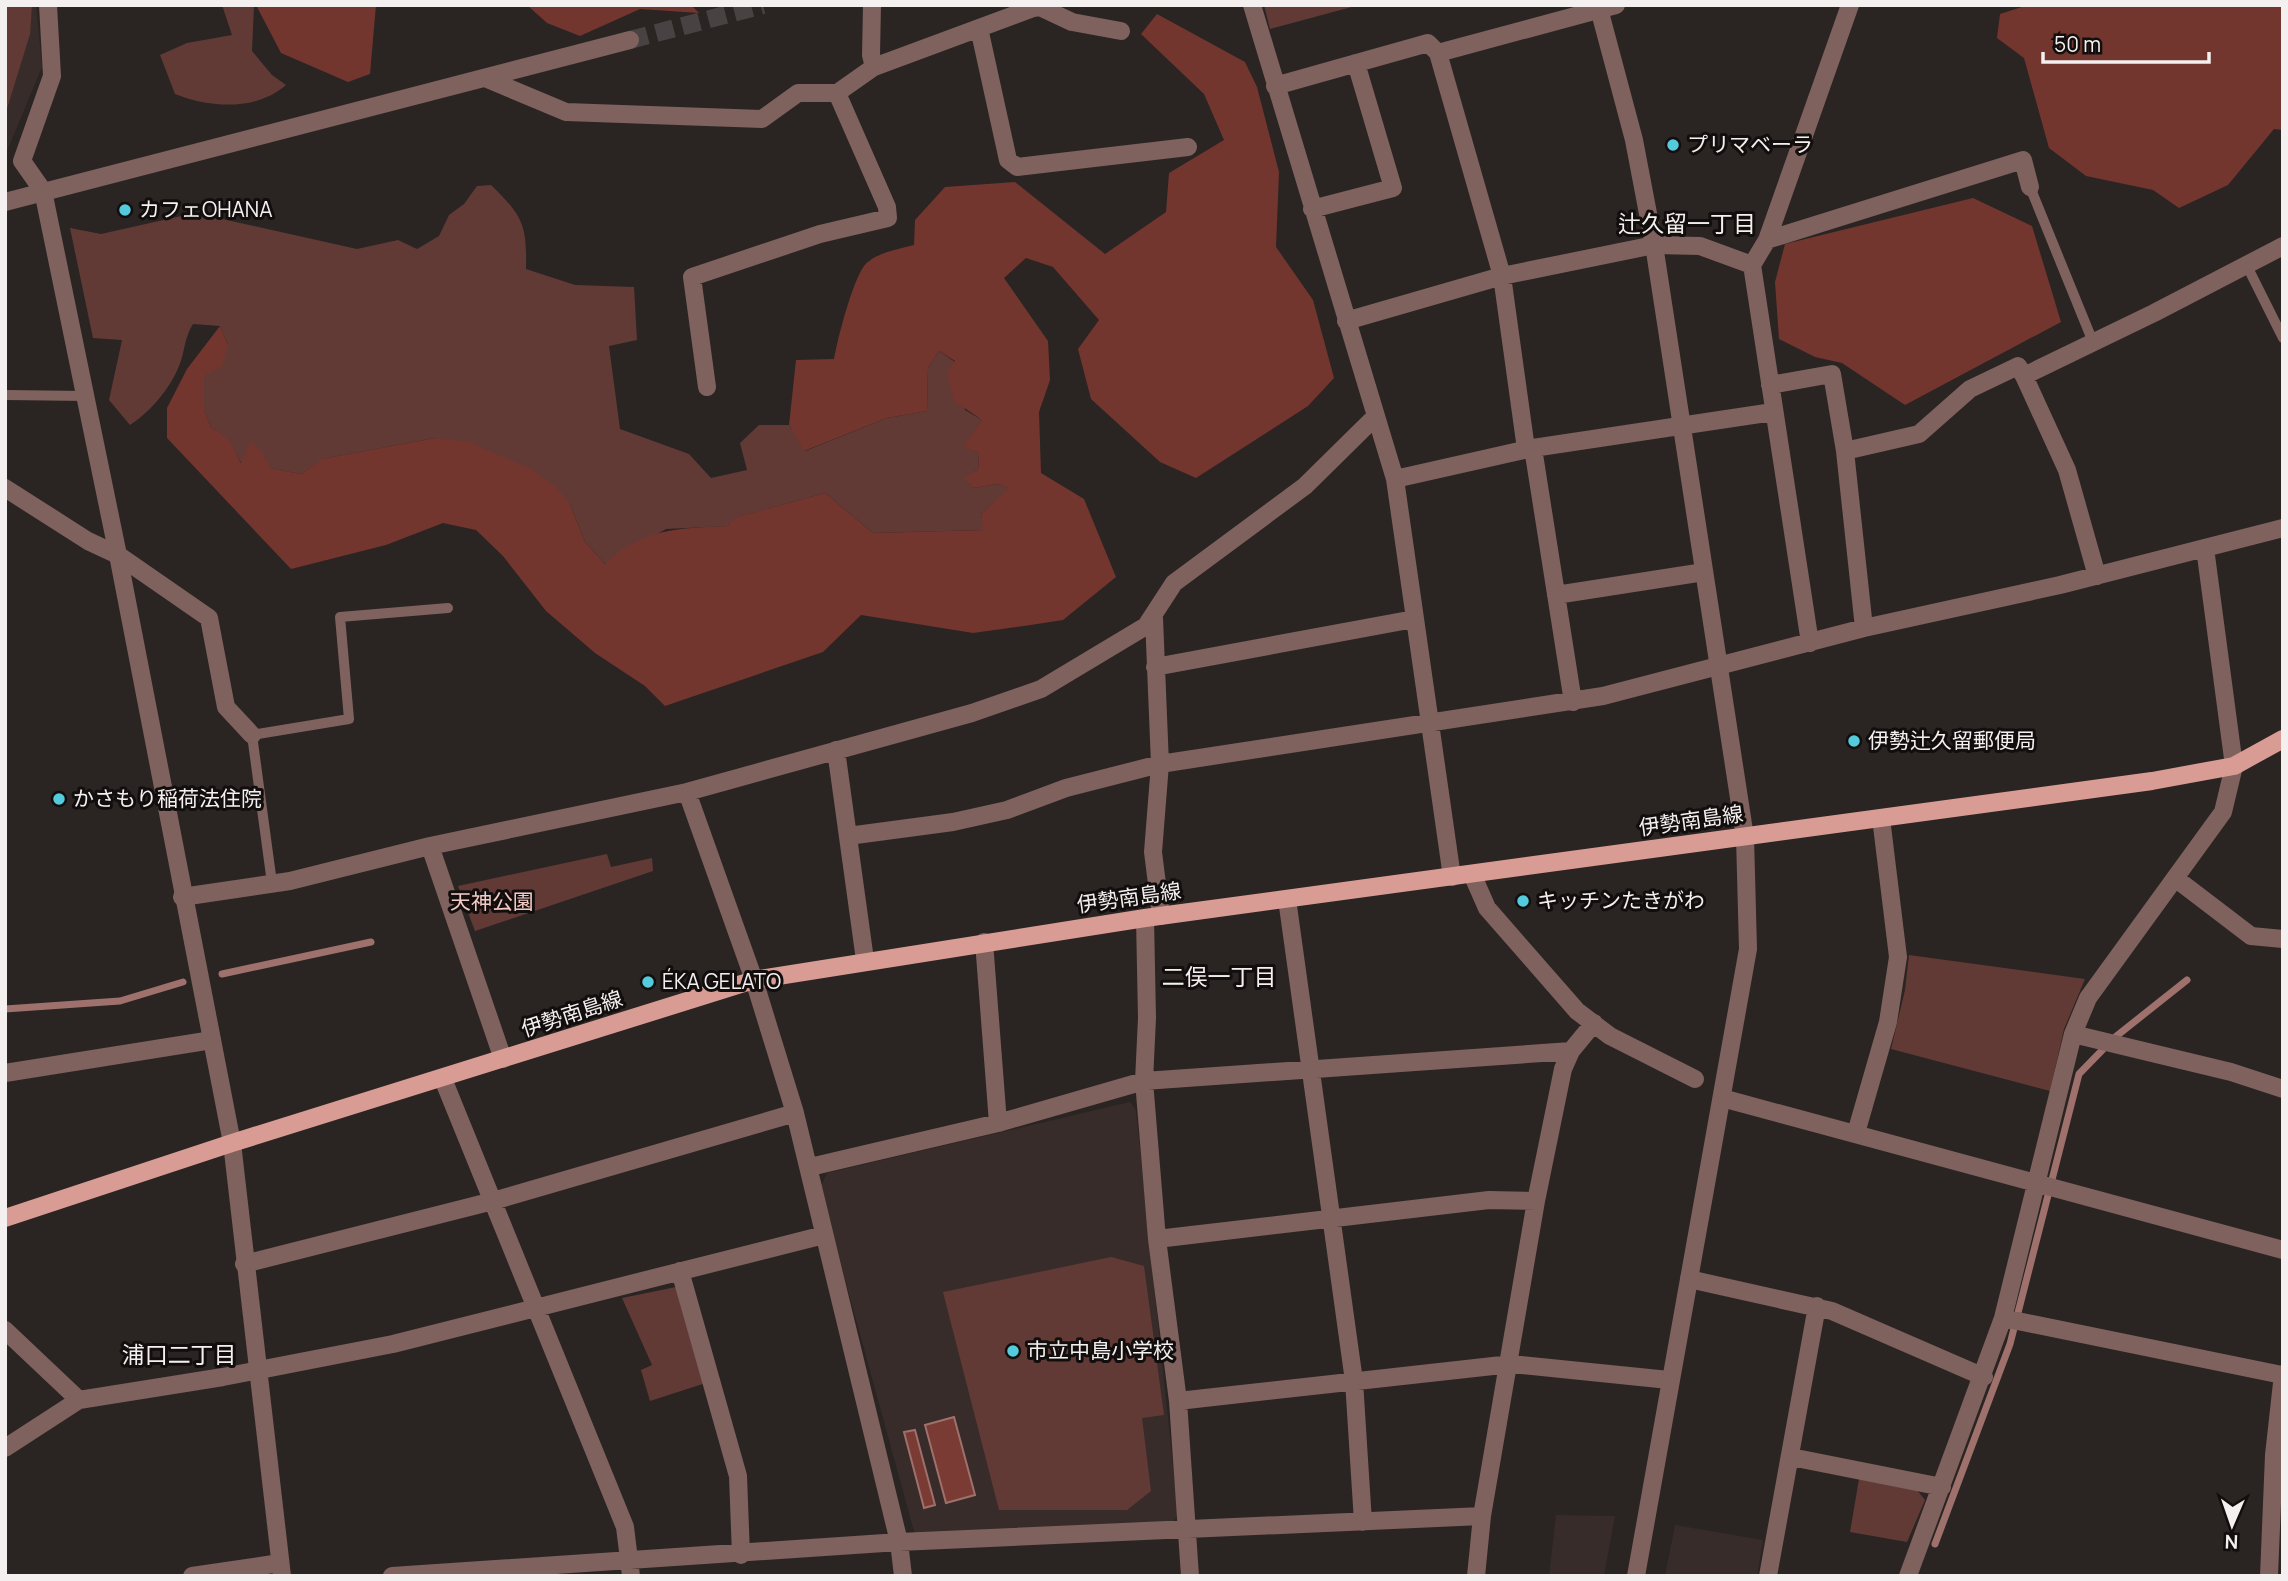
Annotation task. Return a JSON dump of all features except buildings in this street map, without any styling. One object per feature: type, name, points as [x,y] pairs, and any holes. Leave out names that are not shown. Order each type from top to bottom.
[{"type":"main road","name":"伊勢南島線","points":[[5,1218],[232,1143],[754,980],[865,960],[1153,917],[2152,781],[2234,766],[2283,738]]},
{"type":"street","points":[[48,5],[52,76],[22,161],[43,191],[118,555],[182,897],[232,1143],[281,1569],[192,1576]]},
{"type":"street","points":[[872,5],[874,67]]},
{"type":"street","points":[[1252,5],[1374,418],[1395,480],[1452,877]]},
{"type":"street","points":[[1810,643],[1752,265],[1767,240],[1848,6]]},
{"type":"street","points":[[485,78],[566,112],[762,119],[798,93],[837,93],[874,67],[1040,7],[1072,22],[1121,31]]},
{"type":"street","points":[[1438,53],[1604,7],[1654,245],[1745,837],[1748,949],[1636,1576]]},
{"type":"street","points":[[979,28],[1008,160],[1017,167],[1188,147]]},
{"type":"street","points":[[5,202],[630,40]]},
{"type":"street","points":[[1275,86],[1428,43],[1438,53],[1502,276],[1573,702]]},
{"type":"street","points":[[1312,209],[1394,188],[1356,63]]},
{"type":"street","points":[[707,387],[692,277],[820,234],[888,218],[887,206],[837,93]]},
{"type":"street","points":[[1767,240],[2023,160],[2030,187]]},
{"type":"street","points":[[1346,321],[1502,276],[1654,245],[1700,246],[1752,265]]},
{"type":"street","points":[[2024,376],[2283,246]]},
{"type":"street","points":[[1845,451],[1919,433],[1970,389],[2018,366],[2067,470],[2097,576]]},
{"type":"street","points":[[1770,385],[1832,374],[1845,451],[1864,628]]},
{"type":"street","points":[[1395,480],[1530,448],[1773,412]]},
{"type":"street","points":[[182,897],[272,883],[430,846],[687,792],[972,713],[1041,688],[1146,626],[1154,618],[1174,583],[1305,485],[1374,418]]},
{"type":"street","points":[[5,488],[88,541],[118,555],[209,618],[226,708],[252,735]]},
{"type":"street","points":[[848,836],[953,822],[993,813],[1066,788],[1160,764],[1573,702],[1864,628],[2097,576],[2283,527]]},
{"type":"street","points":[[1908,1576],[2006,1318],[2073,1034],[2088,998],[2223,812],[2234,766],[2205,548]]},
{"type":"street","points":[[1556,594],[1704,572]]},
{"type":"street","points":[[1154,618],[1160,764],[1153,852],[1153,917],[1144,1081],[1157,1239],[1178,1401],[1190,1576]]},
{"type":"street","points":[[1155,667],[1414,619]]},
{"type":"street","points":[[836,750],[865,960]]},
{"type":"street","points":[[687,792],[754,980],[810,1167],[899,1542],[903,1576]]},
{"type":"street","points":[[1856,1133],[1888,1022],[1898,957],[1881,818]]},
{"type":"street","points":[[430,846],[503,1059]]},
{"type":"street","points":[[1472,874],[1487,908],[1522,953],[1577,1011],[1611,1036],[1695,1079]]},
{"type":"street","points":[[2175,878],[2251,936],[2283,939]]},
{"type":"street","points":[[1287,899],[1354,1381],[1363,1522]]},
{"type":"street","points":[[984,943],[998,1123]]},
{"type":"street","points":[[1475,1576],[1482,1516],[1536,1201],[1563,1069],[1571,1051],[1594,1023]]},
{"type":"street","points":[[2073,1034],[2231,1072],[2283,1089]]},
{"type":"street","points":[[5,1073],[212,1040]]},
{"type":"street","points":[[810,1167],[998,1123],[1144,1081],[1571,1051]]},
{"type":"street","points":[[443,1079],[625,1527],[630,1569]]},
{"type":"street","points":[[1722,1097],[2283,1250]]},
{"type":"street","points":[[244,1264],[493,1201],[795,1113]]},
{"type":"street","points":[[1157,1239],[1489,1200],[1536,1201]]},
{"type":"street","points":[[5,1448],[79,1400],[393,1344],[824,1235]]},
{"type":"street","points":[[680,1271],[738,1476],[741,1555]]},
{"type":"street","points":[[1689,1279],[1816,1306],[1984,1377]]},
{"type":"street","points":[[1768,1576],[1816,1306]]},
{"type":"street","points":[[2006,1318],[2283,1374],[2274,1455],[2269,1576]]},
{"type":"street","points":[[5,1330],[79,1400]]},
{"type":"street","points":[[1178,1401],[1510,1364],[1669,1380]]},
{"type":"street","points":[[1791,1457],[1942,1487]]},
{"type":"street","points":[[392,1576],[630,1569],[741,1555],[899,1542],[1482,1516]]},
{"type":"lane","points":[[2030,187],[2093,342]]},
{"type":"lane","points":[[2246,264],[2283,338]]},
{"type":"lane","points":[[5,395],[86,396]]},
{"type":"lane","points":[[272,883],[252,735],[349,719],[340,617],[448,608]]},
{"type":"shaded area","points":[[5,5],[36,5],[42,67],[5,156]]},
{"type":"shaded area","points":[[256,5],[376,5],[370,74],[348,82],[281,53]]},
{"type":"shaded area","points":[[527,5],[691,5],[699,13],[640,9],[580,36],[547,23]]},
{"type":"shaded area","points":[[2028,5],[2283,5],[2283,130],[2274,129],[2228,185],[2179,208],[2153,190],[2086,176],[2049,148],[2024,58],[1997,38],[2000,14]]},
{"type":"shaded area","points":[[1157,14],[1245,62],[1257,87],[1279,172],[1276,247],[1313,300],[1334,378],[1308,406],[1196,478],[1160,462],[1091,399],[1078,349],[1099,320],[1053,267],[1026,258],[1004,278],[1048,341],[1050,380],[1039,412],[1041,473],[1084,499],[1116,577],[1063,620],[973,633],[861,615],[823,652],[665,706],[645,686],[595,653],[546,611],[503,556],[476,530],[443,523],[386,545],[291,569],[167,438],[167,408],[187,369],[220,326],[228,345],[222,366],[204,376],[204,410],[211,427],[229,440],[241,463],[251,441],[264,455],[270,468],[301,474],[322,459],[435,438],[469,442],[529,468],[556,487],[570,504],[585,542],[605,564],[633,543],[662,532],[728,526],[734,518],[825,493],[873,533],[983,530],[981,514],[1009,488],[998,484],[973,488],[964,477],[978,470],[979,453],[963,447],[982,420],[954,401],[947,372],[955,361],[939,351],[928,368],[927,411],[887,418],[804,451],[789,425],[796,360],[834,359],[850,297],[864,266],[880,255],[914,245],[915,220],[945,187],[1015,182],[1105,254],[1166,212],[1169,173],[1224,140],[1204,94],[1141,34]]},
{"type":"shaded area","points":[[1973,198],[2032,226],[2061,322],[1905,405],[1842,363],[1815,357],[1779,339],[1775,282],[1785,244]]},
{"type":"shaded area","name":"市立中島小学校","points":[[1130,1102],[1136,1110],[1178,1515],[1170,1526],[915,1535],[820,1188],[827,1173]]},
{"type":"shaded area","points":[[954,1417],[975,1495],[946,1503],[925,1425]]},
{"type":"shaded area","points":[[915,1430],[935,1505],[924,1508],[904,1432]]},
{"type":"shaded area","points":[[1556,1515],[1615,1516],[1604,1576],[1549,1576]]},
{"type":"shaded area","points":[[1675,1525],[1763,1540],[1757,1576],[1665,1576]]},
{"type":"green space","points":[[5,5],[32,5],[30,34],[6,112]]},
{"type":"green space","points":[[222,5],[254,5],[252,51],[272,75],[286,85],[261,99],[247,103],[218,104],[175,94],[160,55],[187,43],[232,35]]},
{"type":"green space","points":[[1264,5],[1359,5],[1270,29]]},
{"type":"green space","points":[[491,185],[510,205],[521,222],[526,269],[575,285],[634,287],[637,340],[609,346],[620,429],[689,454],[711,478],[747,470],[740,443],[759,425],[789,425],[805,451],[887,418],[927,411],[928,368],[939,351],[955,362],[965,410],[982,420],[964,447],[979,453],[978,470],[965,477],[973,488],[998,484],[1010,488],[981,514],[984,530],[873,533],[825,493],[735,518],[728,526],[666,529],[605,564],[585,542],[570,504],[435,438],[323,459],[301,474],[269,468],[264,455],[242,464],[228,440],[211,427],[204,410],[204,375],[228,345],[220,326],[193,324],[179,366],[170,383],[152,407],[130,425],[109,400],[122,340],[93,338],[70,228],[101,234],[195,213],[357,249],[398,240],[417,249],[439,236],[449,215],[464,204],[477,186]]},
{"type":"green space","name":"天神公園","points":[[607,854],[611,867],[652,858],[653,871],[475,931],[458,886]]},
{"type":"green space","points":[[1909,955],[2085,979],[2064,1029],[2050,1091],[1891,1049],[1905,990]]},
{"type":"green space","points":[[1111,1257],[1144,1266],[1164,1415],[1142,1418],[1151,1491],[1127,1510],[999,1510],[943,1292]]},
{"type":"green space","points":[[681,1286],[712,1381],[650,1401],[641,1370],[652,1365],[622,1298]]},
{"type":"green space","points":[[1859,1479],[1917,1490],[1925,1500],[1907,1542],[1850,1532]]},
{"type":"waterway","points":[[222,974],[371,942]]},
{"type":"waterway","points":[[1935,1544],[2010,1344],[2079,1074],[2114,1038],[2187,980]]},
{"type":"waterway","points":[[5,1009],[120,1001],[183,982]]},
{"type":"tunnel","points":[[630,40],[763,5]]},
{"type":"place","name":"プリマベーラ","points":[[1673,145]]},
{"type":"place","name":"カフェOHANA","points":[[125,210]]},
{"type":"place","name":"伊勢辻久留郵便局","points":[[1854,741]]},
{"type":"place","name":"かさもり稲荷法住院","points":[[59,799]]},
{"type":"place","name":"キッチンたきがわ","points":[[1523,901]]},
{"type":"place","name":"ÉKA GELATO","points":[[648,982]]},
{"type":"place","name":"市立中島小学校","points":[[1013,1351]]},
{"type":"district","name":"辻久留一丁目","points":[[1687,224]]},
{"type":"district","name":"二俣一丁目","points":[[1219,977]]},
{"type":"district","name":"浦口二丁目","points":[[179,1355]]}]
